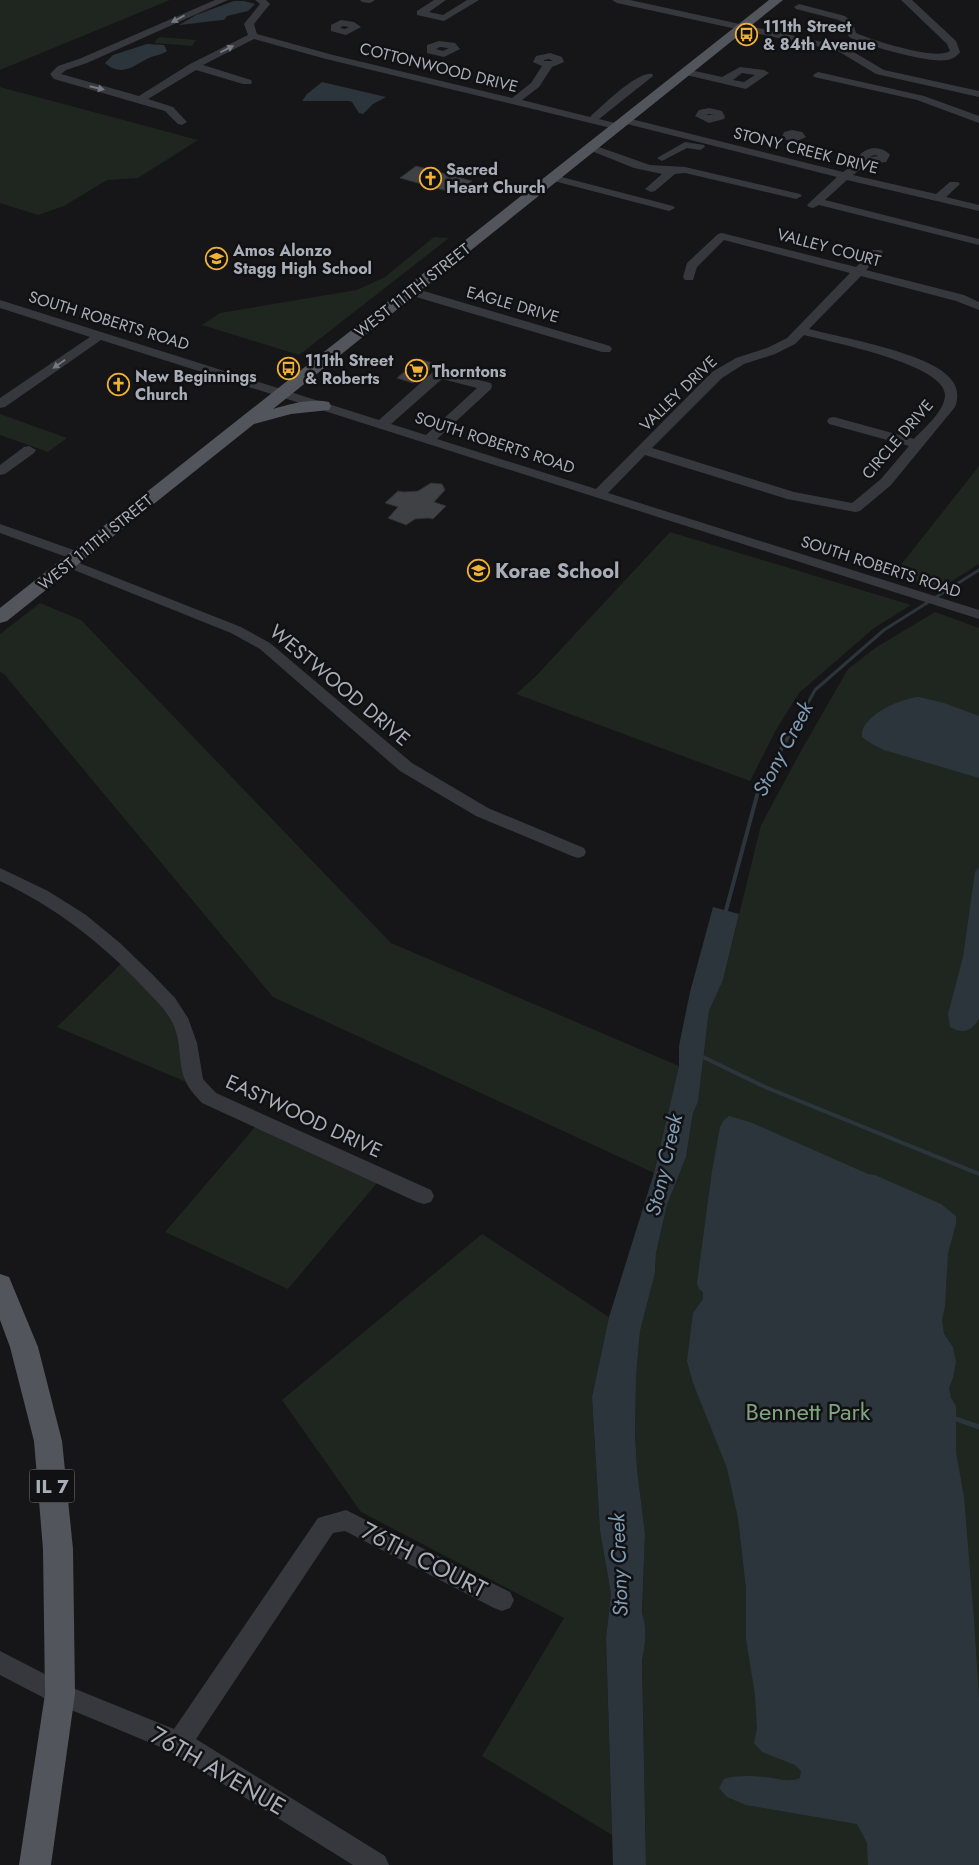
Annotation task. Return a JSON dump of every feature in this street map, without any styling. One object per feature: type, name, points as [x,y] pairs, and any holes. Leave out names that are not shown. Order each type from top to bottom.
[{"type":"main road","name":"WEST 111TH STREET","points":[[0,618],[777,0]]},
{"type":"main road","points":[[243,424],[284,410],[322,406]]},
{"type":"main road","name":"IL 7","points":[[0,1286],[24,1347],[48,1441],[58,1549],[60,1694],[35,1865]]},
{"type":"street","points":[[182,122],[168,109],[55,75],[56,71],[223,0]]},
{"type":"street","points":[[365,0],[370,0]]},
{"type":"street","points":[[441,0],[420,13],[444,18],[474,0]]},
{"type":"street","points":[[617,0],[841,48],[852,52],[864,65],[881,73],[979,94]]},
{"type":"street","points":[[799,7],[842,18],[848,23],[852,35],[869,44],[929,56],[948,57],[955,52],[952,43],[906,0]]},
{"type":"street","points":[[140,100],[194,66],[253,36],[249,24],[263,8],[265,4],[261,1]]},
{"type":"street","points":[[322,55],[336,44],[343,32]]},
{"type":"street","name":"COTTONWOOD DRIVE","points":[[253,36],[322,55],[420,74],[591,121],[623,124]]},
{"type":"street","points":[[514,101],[535,85],[548,65]]},
{"type":"street","points":[[846,82],[864,65]]},
{"type":"street","points":[[194,66],[248,82]]},
{"type":"street","points":[[686,72],[724,81]]},
{"type":"street","points":[[591,121],[622,94],[648,76]]},
{"type":"street","points":[[818,76],[920,98],[979,120]]},
{"type":"street","points":[[662,158],[676,149],[706,119]]},
{"type":"street","name":"STONY CREEK DRIVE","points":[[623,124],[725,150],[770,158],[979,208]]},
{"type":"street","points":[[770,158],[791,139]]},
{"type":"street","points":[[593,148],[620,160],[670,173],[686,170],[796,196]]},
{"type":"street","points":[[725,150],[756,161]]},
{"type":"street","points":[[866,161],[843,175],[815,203],[979,242]]},
{"type":"street","points":[[651,189],[670,173]]},
{"type":"street","points":[[554,178],[669,208]]},
{"type":"street","points":[[938,198],[954,184]]},
{"type":"street","name":"VALLEY COURT","points":[[689,278],[691,266],[722,236],[960,298],[979,306]]},
{"type":"street","name":"VALLEY DRIVE","points":[[599,494],[723,370],[740,361],[780,348],[802,332],[877,252]]},
{"type":"street","name":"EAGLE DRIVE","points":[[410,291],[606,349]]},
{"type":"street","name":"SOUTH ROBERTS ROAD","points":[[0,304],[979,616]]},
{"type":"street","name":"CIRCLE DRIVE","points":[[643,450],[792,496],[855,508],[886,482],[917,444],[950,402],[950,390],[944,379],[919,364],[802,332]]},
{"type":"street","points":[[0,404],[6,394],[99,336]]},
{"type":"street","points":[[382,425],[439,374],[486,386],[428,440]]},
{"type":"street","points":[[834,421],[917,444]]},
{"type":"street","points":[[0,471],[30,450]]},
{"type":"street","name":"WESTWOOD DRIVE","points":[[0,528],[236,630],[258,642],[406,767],[482,812],[578,852]]},
{"type":"street","name":"EASTWOOD DRIVE","points":[[0,874],[27,886],[66,909],[127,958],[168,1003],[179,1018],[190,1051],[193,1078],[198,1087],[209,1098],[424,1196]]},
{"type":"street","name":"76TH COURT","points":[[179,1743],[326,1525],[346,1520],[502,1600]]},
{"type":"street","name":"76TH AVENUE","points":[[0,1662],[60,1694],[179,1743],[376,1865]]},
{"type":"green space","points":[[0,0],[170,0],[0,70]]},
{"type":"green space","points":[[159,37],[196,40],[192,46],[154,43]]},
{"type":"green space","points":[[0,87],[198,140],[138,178],[107,180],[64,206],[38,215],[0,203]]},
{"type":"green space","points":[[434,237],[449,238],[299,355],[202,325],[220,313],[357,290],[385,277]]},
{"type":"green space","points":[[0,414],[67,438],[48,452],[0,435]]},
{"type":"green space","points":[[979,466],[979,564],[936,591],[896,571]]},
{"type":"green space","points":[[670,532],[911,605],[874,628],[799,693],[776,730],[750,781],[516,694],[535,677]]},
{"type":"green space","points":[[40,603],[81,620],[391,943],[679,1066],[654,1173],[273,997],[4,674],[0,672],[0,634]]},
{"type":"green space","name":"Bennett Park","points":[[935,612],[979,628],[979,1865],[646,1865],[642,1661],[645,1637],[642,1614],[645,1533],[637,1469],[635,1434],[636,1378],[640,1330],[655,1273],[656,1253],[667,1205],[686,1157],[693,1113],[698,1102],[709,1011],[723,980],[761,825],[802,749],[848,669],[875,648]]},
{"type":"green space","points":[[127,958],[169,1003],[198,1087],[57,1027]]},
{"type":"green space","points":[[260,1121],[382,1177],[288,1289],[165,1232]]},
{"type":"green space","points":[[482,1234],[609,1317],[592,1397],[600,1531],[611,1594],[606,1638],[612,1835],[482,1756],[564,1618],[361,1512],[282,1400]]},
{"type":"water","points":[[234,1],[255,4],[248,11],[227,16],[224,20],[179,25],[196,15]]},
{"type":"water","points":[[147,44],[164,45],[167,51],[128,69],[117,70],[105,63],[113,55]]},
{"type":"water","points":[[322,82],[386,97],[373,104],[363,114],[359,113],[352,102],[349,101],[302,101],[307,94]]},
{"type":"water","points":[[919,697],[944,703],[979,716],[979,778],[884,750],[862,737],[863,729],[874,715],[902,701]]},
{"type":"water","points":[[979,867],[979,1019],[970,1029],[959,1031],[950,1027],[948,1014],[963,957],[975,872]]},
{"type":"water","points":[[713,907],[739,914],[723,980],[709,1011],[698,1102],[693,1113],[686,1157],[667,1205],[656,1253],[655,1273],[640,1331],[636,1378],[635,1434],[637,1469],[645,1533],[642,1613],[645,1637],[642,1661],[646,1865],[613,1865],[606,1638],[611,1594],[600,1531],[592,1397],[609,1317],[654,1173],[679,1066],[679,1046],[690,992]]},
{"type":"water","points":[[729,1116],[750,1122],[941,1204],[956,1216],[956,1224],[948,1253],[945,1306],[942,1320],[944,1334],[953,1347],[956,1362],[949,1388],[951,1398],[956,1406],[956,1452],[964,1497],[974,1620],[979,1698],[979,1865],[868,1865],[867,1843],[857,1824],[746,1805],[727,1797],[719,1788],[724,1779],[749,1776],[791,1780],[800,1778],[801,1771],[795,1765],[762,1752],[754,1743],[757,1729],[755,1695],[746,1639],[746,1588],[738,1518],[727,1468],[693,1383],[687,1361],[693,1313],[703,1299],[703,1292],[699,1289],[697,1283],[712,1171],[720,1127]]},
{"type":"building","name":"Sacred Heart Church","points":[[416,166],[472,181],[461,189],[447,191],[400,178]]},
{"type":"building","name":"Thorntons","points":[[419,359],[436,364],[413,383],[397,378]]},
{"type":"building","points":[[431,483],[442,484],[445,490],[434,502],[446,506],[433,519],[415,519],[406,525],[388,518],[398,507],[385,503],[398,491],[418,491]]},
{"type":"waterway","name":"Stony Creek","points":[[804,710],[815,690],[884,630],[979,570]]},
{"type":"waterway","name":"Stony Creek","points":[[725,914],[759,788],[804,709]]},
{"type":"waterway","points":[[703,1057],[765,1087],[979,1174]]},
{"type":"waterway","points":[[956,1419],[979,1427]]},
{"type":"place","name":"111th Street & 84th Avenue","points":[[747,35]]},
{"type":"place","name":"Sacred Heart Church","points":[[430,178]]},
{"type":"place","name":"Amos Alonzo Stagg High School","points":[[217,259]]},
{"type":"place","name":"111th Street & Roberts","points":[[289,369]]},
{"type":"place","name":"Thorntons","points":[[416,371]]},
{"type":"place","name":"New Beginnings Church","points":[[119,385]]},
{"type":"place","name":"Korae School","points":[[479,571]]}]
